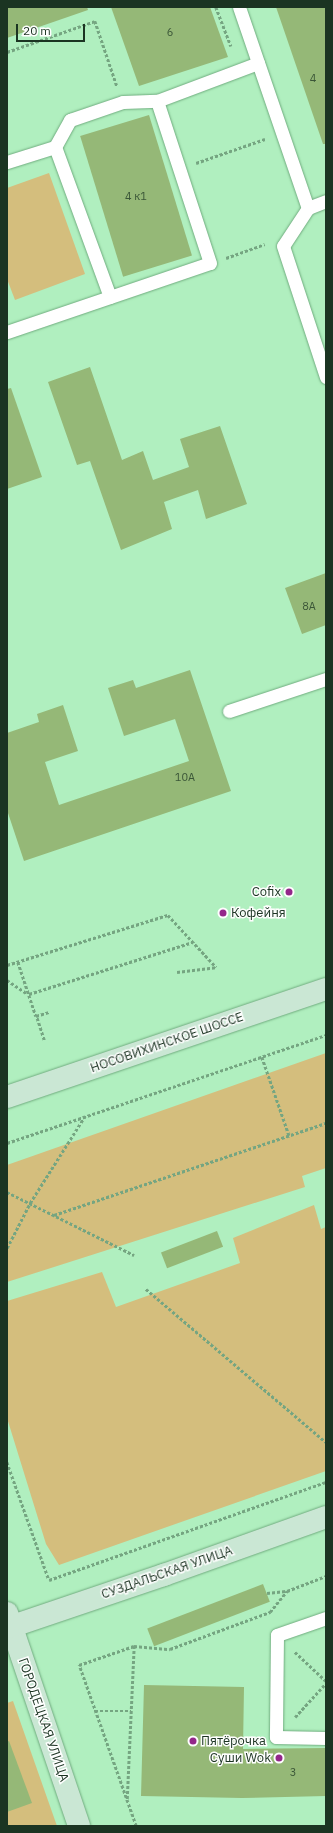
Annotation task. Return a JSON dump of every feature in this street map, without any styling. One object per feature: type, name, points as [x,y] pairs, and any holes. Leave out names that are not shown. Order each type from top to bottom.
[{"type":"street","name":"НОСОВИХИНСКОЕ ШОССЕ","points":[[7,1097],[326,989]]},
{"type":"street","name":"СУЗДАЛЬСКАЯ УЛИЦА","points":[[9,1623],[164,1575],[326,1517]]},
{"type":"street","name":"ГОРОДЕЦКАЯ УЛИЦА","points":[[9,1623],[79,1826]]},
{"type":"lane","points":[[239,7],[308,208]]},
{"type":"lane","points":[[7,162],[55,146],[70,120],[123,102],[157,101],[258,63]]},
{"type":"lane","points":[[7,331],[210,264],[157,101]]},
{"type":"lane","points":[[55,146],[110,298]]},
{"type":"lane","points":[[326,201],[308,208],[283,246],[326,377]]},
{"type":"lane","points":[[229,711],[326,679]]},
{"type":"lane","points":[[326,1618],[277,1635],[276,1738],[326,1738]]},
{"type":"path","points":[[216,7],[232,48]]},
{"type":"path","points":[[7,52],[95,22],[123,102]]},
{"type":"path","points":[[179,169],[282,133]]},
{"type":"path","points":[[7,965],[168,915],[216,967],[177,972]]},
{"type":"path","points":[[29,994],[193,942]]},
{"type":"path","points":[[18,962],[44,1040]]},
{"type":"path","points":[[7,980],[29,994]]},
{"type":"path","points":[[36,1016],[49,1012]]},
{"type":"path","points":[[7,1143],[326,1035]]},
{"type":"path","points":[[262,1057],[289,1135]]},
{"type":"path","points":[[7,1248],[30,1203],[86,1116]]},
{"type":"path","points":[[54,1215],[326,1123]]},
{"type":"path","points":[[7,1192],[134,1255]]},
{"type":"path","points":[[146,1289],[326,1442]]},
{"type":"path","points":[[7,1462],[49,1580],[326,1482]]},
{"type":"path","points":[[266,1593],[287,1591],[326,1576]]},
{"type":"path","points":[[136,1826],[79,1664],[134,1646],[170,1649],[270,1612],[287,1591]]},
{"type":"path","points":[[276,1738],[326,1682],[277,1635]]},
{"type":"path","points":[[127,1801],[134,1646]]},
{"type":"path","points":[[95,1711],[131,1711]]},
{"type":"shaded area","points":[[49,173],[85,274],[15,300],[7,279],[7,188]]},
{"type":"shaded area","points":[[326,1053],[326,1168],[302,1176],[305,1187],[7,1282],[7,1165]]},
{"type":"shaded area","points":[[314,1205],[321,1229],[326,1227],[326,1471],[59,1565],[46,1544],[7,1418],[7,1301],[102,1272],[116,1307],[240,1263],[233,1238]]},
{"type":"shaded area","points":[[13,1701],[57,1826],[7,1826],[7,1703]]},
{"type":"building","points":[[7,7],[87,7],[88,10],[7,38]]},
{"type":"building","points":[[111,7],[210,7],[228,57],[139,86]]},
{"type":"building","points":[[276,7],[326,7],[326,144],[323,144]]},
{"type":"building","points":[[149,115],[192,256],[123,277],[80,136]]},
{"type":"building","points":[[90,367],[122,460],[143,451],[153,480],[189,467],[180,439],[220,426],[247,504],[206,519],[198,490],[164,502],[172,529],[121,550],[90,461],[77,465],[48,382]]},
{"type":"building","points":[[11,388],[42,477],[7,489],[7,389]]},
{"type":"building","points":[[326,573],[326,625],[302,634],[285,588]]},
{"type":"building","points":[[190,670],[231,791],[24,861],[7,810],[7,733],[39,722],[37,714],[63,705],[78,751],[45,762],[59,805],[189,761],[175,719],[124,736],[108,688],[133,680],[136,688]]},
{"type":"building","points":[[217,1231],[223,1247],[167,1268],[161,1253]]},
{"type":"building","points":[[263,1584],[270,1602],[154,1646],[147,1628]]},
{"type":"building","name":"Пятёрочка","points":[[144,1685],[244,1687],[243,1749],[326,1748],[326,1796],[242,1798],[141,1796]]},
{"type":"building","points":[[9,1741],[32,1803],[7,1812],[7,1742]]},
{"type":"place","name":"Cofix","points":[[289,892]]},
{"type":"place","name":"Кофейня","points":[[223,913]]},
{"type":"place","name":"Пятёрочка","points":[[193,1741]]},
{"type":"place","name":"Суши Wok","points":[[279,1758]]}]
